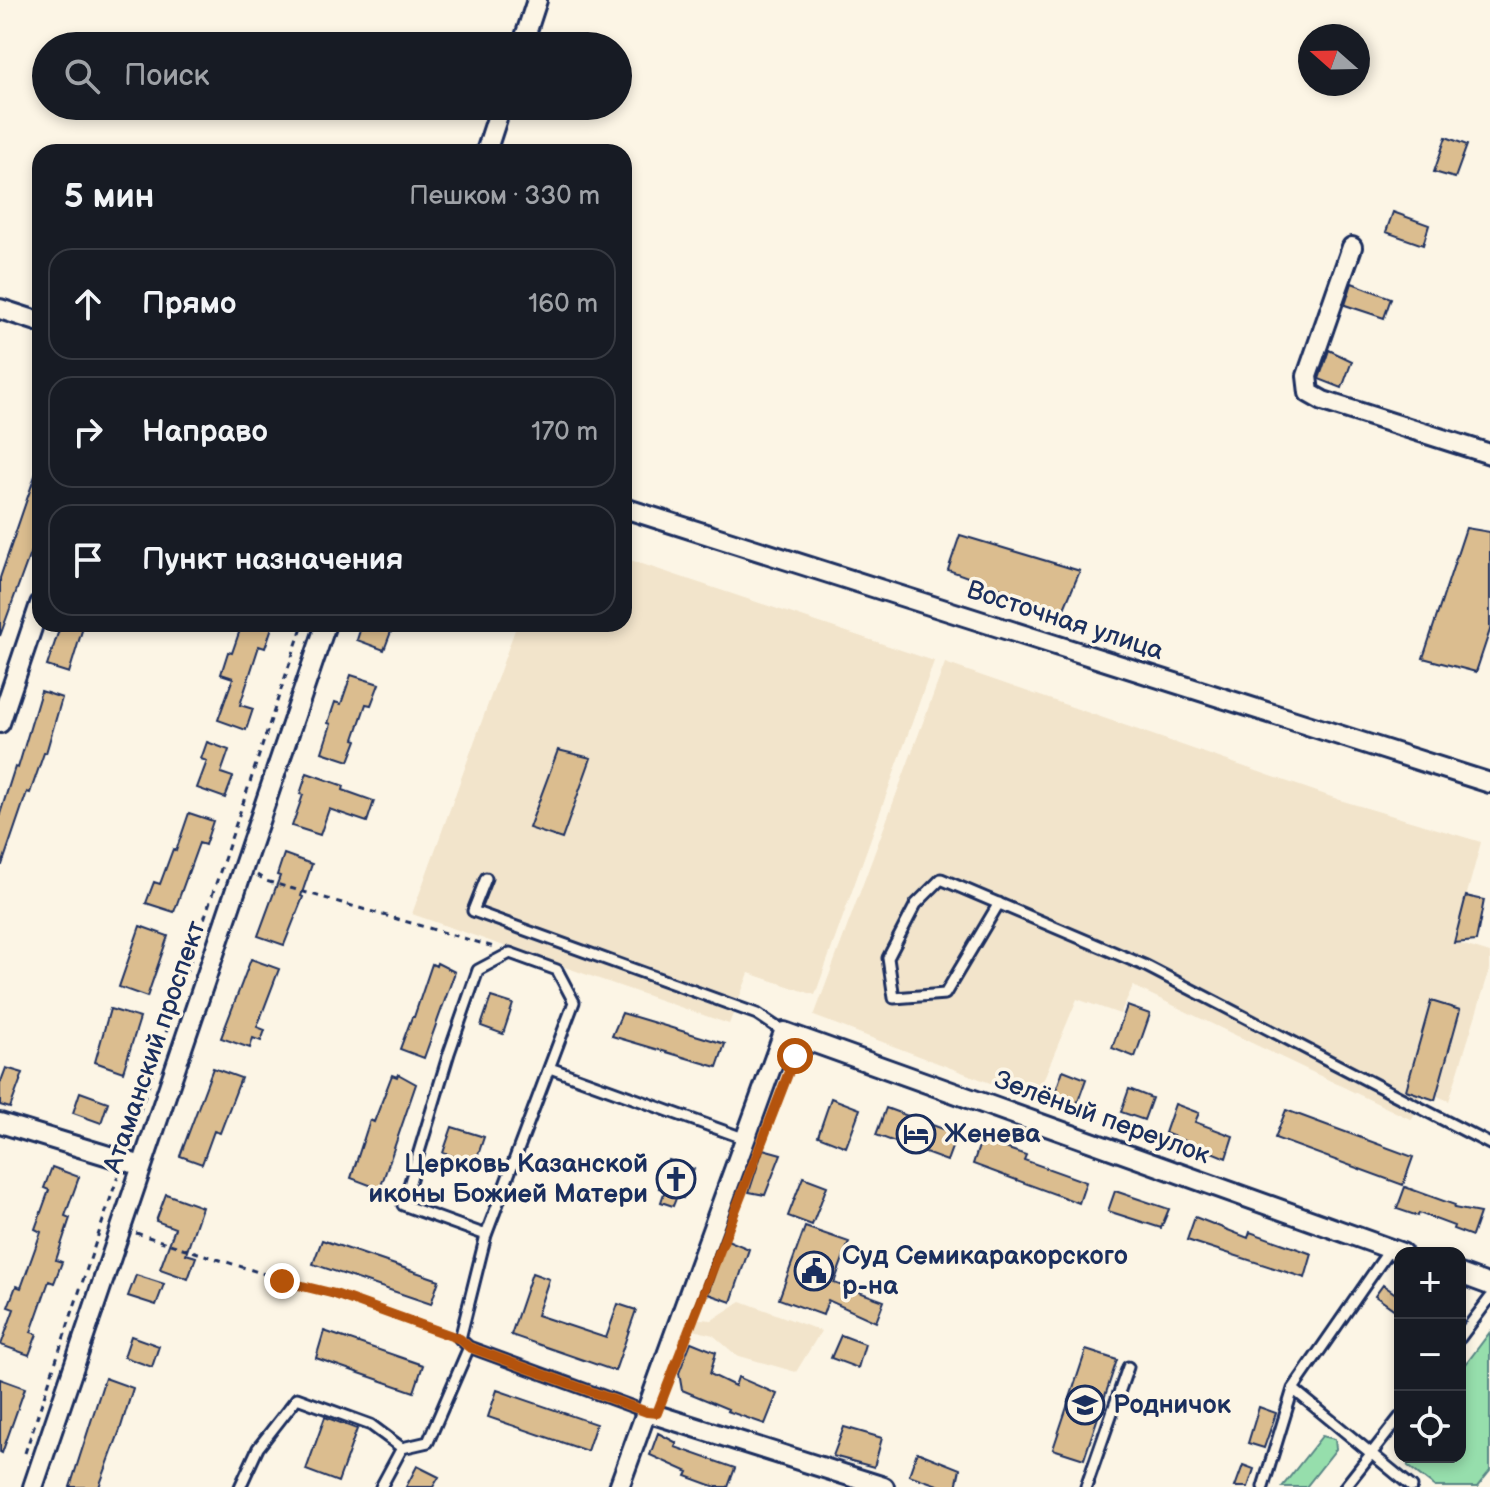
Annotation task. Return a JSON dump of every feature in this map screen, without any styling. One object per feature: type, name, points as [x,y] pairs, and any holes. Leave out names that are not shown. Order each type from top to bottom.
[{"type":"street","points":[[527,32],[537,0]]},
{"type":"street","points":[[489,144],[496,120]]},
{"type":"street","points":[[1352,247],[1307,376],[1309,393],[1323,401],[1490,454]]},
{"type":"street","points":[[0,309],[32,319]]},
{"type":"street","name":"Восточная улица","points":[[632,511],[1490,783]]},
{"type":"street","points":[[0,723],[32,628]]},
{"type":"street","name":"Атаманский проспект","points":[[33,1487],[323,632]]},
{"type":"street","points":[[619,1487],[784,1032]]},
{"type":"street","name":"Зелёный переулок","points":[[784,1032],[1394,1250]]},
{"type":"street","points":[[0,1123],[142,1166]]},
{"type":"street","points":[[1466,1276],[1490,1285]]},
{"type":"street","points":[[647,1412],[884,1487]]},
{"type":"lane","points":[[486,878],[473,911],[757,1014],[784,1032]]},
{"type":"lane","points":[[999,903],[945,994],[894,998],[888,958],[916,904],[941,879],[999,903],[1146,966],[1490,1144]]},
{"type":"lane","points":[[486,1235],[403,1205],[478,970],[510,953],[557,970],[574,1002],[486,1235],[460,1339],[469,1347],[647,1412]]},
{"type":"lane","points":[[550,1068],[746,1139]]},
{"type":"lane","points":[[1263,1487],[1293,1389],[1394,1254]]},
{"type":"lane","points":[[1466,1330],[1490,1298]]},
{"type":"lane","points":[[381,1487],[402,1448],[428,1442],[469,1347]]},
{"type":"lane","points":[[1086,1487],[1128,1367]]},
{"type":"lane","points":[[1293,1389],[1412,1487]]},
{"type":"lane","points":[[240,1487],[258,1448],[297,1398],[371,1425],[402,1448]]},
{"type":"lane","points":[[1345,1487],[1394,1425]]},
{"type":"path","points":[[24,1458],[300,632]]},
{"type":"path","points":[[244,866],[266,881],[510,953]]},
{"type":"path","points":[[790,1070],[795,1056],[810,1061]]},
{"type":"path","points":[[121,1228],[282,1281],[335,1294],[460,1339]]},
{"type":"shaded area","points":[[632,561],[934,661],[815,995],[749,973],[729,1024],[412,914],[514,632],[632,632]]},
{"type":"shaded area","points":[[945,663],[1343,801],[1481,842],[1454,942],[1490,953],[1490,969],[1449,1101],[1423,1090],[1412,1120],[1133,986],[1120,1014],[1077,999],[1035,1100],[814,1016]]},
{"type":"shaded area","points":[[741,1301],[821,1331],[796,1372],[736,1355],[713,1335],[690,1329],[689,1318],[712,1320]]},
{"type":"green space","points":[[1490,1332],[1490,1471],[1477,1487],[1435,1487],[1407,1463],[1466,1463],[1466,1364]]},
{"type":"green space","points":[[1322,1436],[1335,1439],[1336,1449],[1306,1487],[1282,1487]]},
{"type":"building","points":[[1446,137],[1467,145],[1455,178],[1434,172]]},
{"type":"building","points":[[1393,212],[1429,225],[1423,245],[1386,232]]},
{"type":"building","points":[[1352,283],[1391,298],[1384,318],[1345,305]]},
{"type":"building","points":[[1329,350],[1352,361],[1342,388],[1319,379]]},
{"type":"building","points":[[32,485],[32,548],[0,636],[0,578]]},
{"type":"building","points":[[1466,528],[1490,532],[1490,630],[1476,672],[1423,658]]},
{"type":"building","points":[[960,535],[1080,571],[1063,611],[948,570]]},
{"type":"building","points":[[58,632],[82,632],[69,673],[47,666]]},
{"type":"building","points":[[239,632],[270,632],[265,648],[259,646],[240,705],[253,709],[246,730],[218,720],[233,678],[221,674],[228,652],[232,653]]},
{"type":"building","points":[[360,632],[391,632],[384,650],[357,640]]},
{"type":"building","points":[[351,675],[379,684],[371,705],[366,704],[349,761],[322,752],[335,702],[341,704]]},
{"type":"building","points":[[41,691],[62,698],[46,753],[30,793],[27,792],[0,865],[0,814],[15,767],[18,768]]},
{"type":"building","points":[[207,742],[229,750],[221,773],[233,777],[225,798],[197,788],[207,761],[201,759]]},
{"type":"building","points":[[558,750],[591,758],[562,839],[529,828]]},
{"type":"building","points":[[307,773],[374,801],[367,822],[329,809],[320,835],[292,826]]},
{"type":"building","points":[[189,813],[213,821],[205,845],[199,843],[174,912],[146,903],[154,882],[160,884],[173,849],[176,851]]},
{"type":"building","points":[[284,854],[312,864],[284,945],[258,936],[280,876],[277,875]]},
{"type":"building","points":[[1466,896],[1484,900],[1476,941],[1454,943]]},
{"type":"building","points":[[140,926],[168,936],[147,997],[119,987]]},
{"type":"building","points":[[251,959],[279,969],[257,1027],[265,1030],[261,1041],[253,1038],[250,1048],[221,1038]]},
{"type":"building","points":[[437,963],[455,972],[424,1058],[400,1049],[432,964],[436,966]]},
{"type":"building","points":[[491,997],[513,1004],[503,1034],[481,1026]]},
{"type":"building","points":[[1431,1001],[1460,1010],[1435,1100],[1406,1090]]},
{"type":"building","points":[[1127,1006],[1150,1014],[1135,1057],[1112,1048]]},
{"type":"building","points":[[110,1009],[140,1018],[123,1072],[95,1062]]},
{"type":"building","points":[[622,1013],[725,1044],[717,1067],[612,1036]]},
{"type":"building","points":[[6,1068],[23,1073],[10,1108],[0,1105],[0,1084]]},
{"type":"building","points":[[213,1068],[241,1078],[220,1133],[214,1131],[202,1164],[180,1156]]},
{"type":"building","points":[[1063,1070],[1086,1079],[1076,1107],[1053,1099]]},
{"type":"building","points":[[398,1074],[416,1084],[380,1189],[351,1178],[370,1120],[374,1122],[392,1075],[397,1077]]},
{"type":"building","points":[[1129,1089],[1152,1098],[1144,1120],[1121,1112]]},
{"type":"building","points":[[80,1092],[108,1102],[101,1123],[73,1113]]},
{"type":"building","points":[[831,1098],[860,1109],[846,1147],[818,1136]]},
{"type":"building","points":[[1175,1104],[1199,1113],[1195,1122],[1233,1136],[1226,1158],[1165,1133]]},
{"type":"building","name":"Женева","points":[[886,1108],[957,1134],[947,1161],[876,1135]]},
{"type":"building","points":[[1286,1110],[1413,1157],[1403,1185],[1275,1138]]},
{"type":"building","points":[[452,1127],[484,1137],[475,1164],[443,1153]]},
{"type":"building","points":[[981,1140],[1026,1155],[1024,1160],[1086,1182],[1079,1203],[973,1164]]},
{"type":"building","points":[[763,1149],[781,1154],[765,1195],[749,1192]]},
{"type":"building","name":"Церковь Казанской иконы Божией Матери","points":[[669,1160],[694,1169],[683,1198],[677,1196],[673,1206],[661,1202],[665,1190],[659,1188]]},
{"type":"building","points":[[52,1167],[79,1177],[65,1216],[70,1218],[56,1260],[62,1262],[54,1283],[49,1281],[31,1332],[37,1334],[29,1355],[1,1345],[14,1309],[8,1307],[16,1286],[21,1288],[41,1232],[35,1229],[49,1190],[44,1188]]},
{"type":"building","points":[[803,1177],[827,1186],[812,1225],[788,1216]]},
{"type":"building","points":[[1405,1187],[1455,1205],[1454,1208],[1480,1213],[1472,1236],[1419,1213],[1418,1216],[1397,1209]]},
{"type":"building","points":[[1115,1191],[1169,1209],[1161,1228],[1108,1211]]},
{"type":"building","points":[[166,1194],[202,1207],[186,1254],[196,1257],[188,1279],[160,1269],[175,1228],[156,1221]]},
{"type":"building","points":[[1195,1217],[1248,1238],[1250,1232],[1312,1254],[1305,1278],[1187,1240]]},
{"type":"building","name":"Суд Семикаракорского р-на","points":[[805,1227],[849,1242],[834,1283],[884,1301],[876,1322],[828,1300],[823,1315],[779,1299]]},
{"type":"building","points":[[725,1239],[749,1249],[731,1302],[708,1294]]},
{"type":"building","points":[[322,1240],[439,1280],[431,1304],[313,1264]]},
{"type":"building","points":[[532,1273],[549,1279],[537,1315],[606,1338],[618,1304],[636,1310],[615,1371],[511,1335]]},
{"type":"building","points":[[136,1275],[164,1284],[156,1305],[128,1296]]},
{"type":"building","points":[[1383,1285],[1394,1293],[1394,1309],[1375,1296]]},
{"type":"building","points":[[324,1331],[423,1365],[414,1392],[316,1358]]},
{"type":"building","points":[[841,1335],[865,1344],[858,1368],[831,1358]]},
{"type":"building","points":[[131,1336],[159,1346],[152,1367],[124,1357]]},
{"type":"building","points":[[691,1342],[716,1352],[710,1374],[735,1386],[738,1377],[777,1394],[765,1424],[682,1390],[679,1373]]},
{"type":"building","name":"Родничок","points":[[1086,1350],[1117,1360],[1084,1459],[1053,1449]]},
{"type":"building","points":[[105,1378],[133,1388],[120,1430],[99,1487],[70,1487]]},
{"type":"building","points":[[0,1379],[25,1388],[2,1453],[0,1452]]},
{"type":"building","points":[[497,1390],[596,1424],[587,1451],[488,1417]]},
{"type":"building","points":[[1259,1407],[1276,1413],[1264,1448],[1248,1443]]},
{"type":"building","points":[[325,1417],[357,1429],[338,1482],[306,1470]]},
{"type":"building","points":[[844,1427],[882,1438],[874,1467],[833,1456]]},
{"type":"building","points":[[658,1433],[677,1443],[675,1447],[735,1468],[728,1487],[716,1487],[686,1476],[688,1472],[650,1455]]},
{"type":"building","points":[[917,1452],[960,1469],[956,1487],[943,1487],[909,1475]]},
{"type":"building","points":[[1243,1465],[1254,1469],[1248,1487],[1235,1487]]},
{"type":"building","points":[[417,1466],[439,1477],[433,1487],[406,1487]]},
{"type":"place","name":"Женева","points":[[916,1134]]},
{"type":"place","name":"Церковь Казанской иконы Божией Матери","points":[[676,1179]]},
{"type":"place","name":"Суд Семикаракорского р-на","points":[[814,1271]]},
{"type":"place","name":"Родничок","points":[[1085,1405]]},
{"type":"route","points":[[282,1281],[335,1294],[460,1339],[469,1347],[657,1413],[795,1056]]}]
